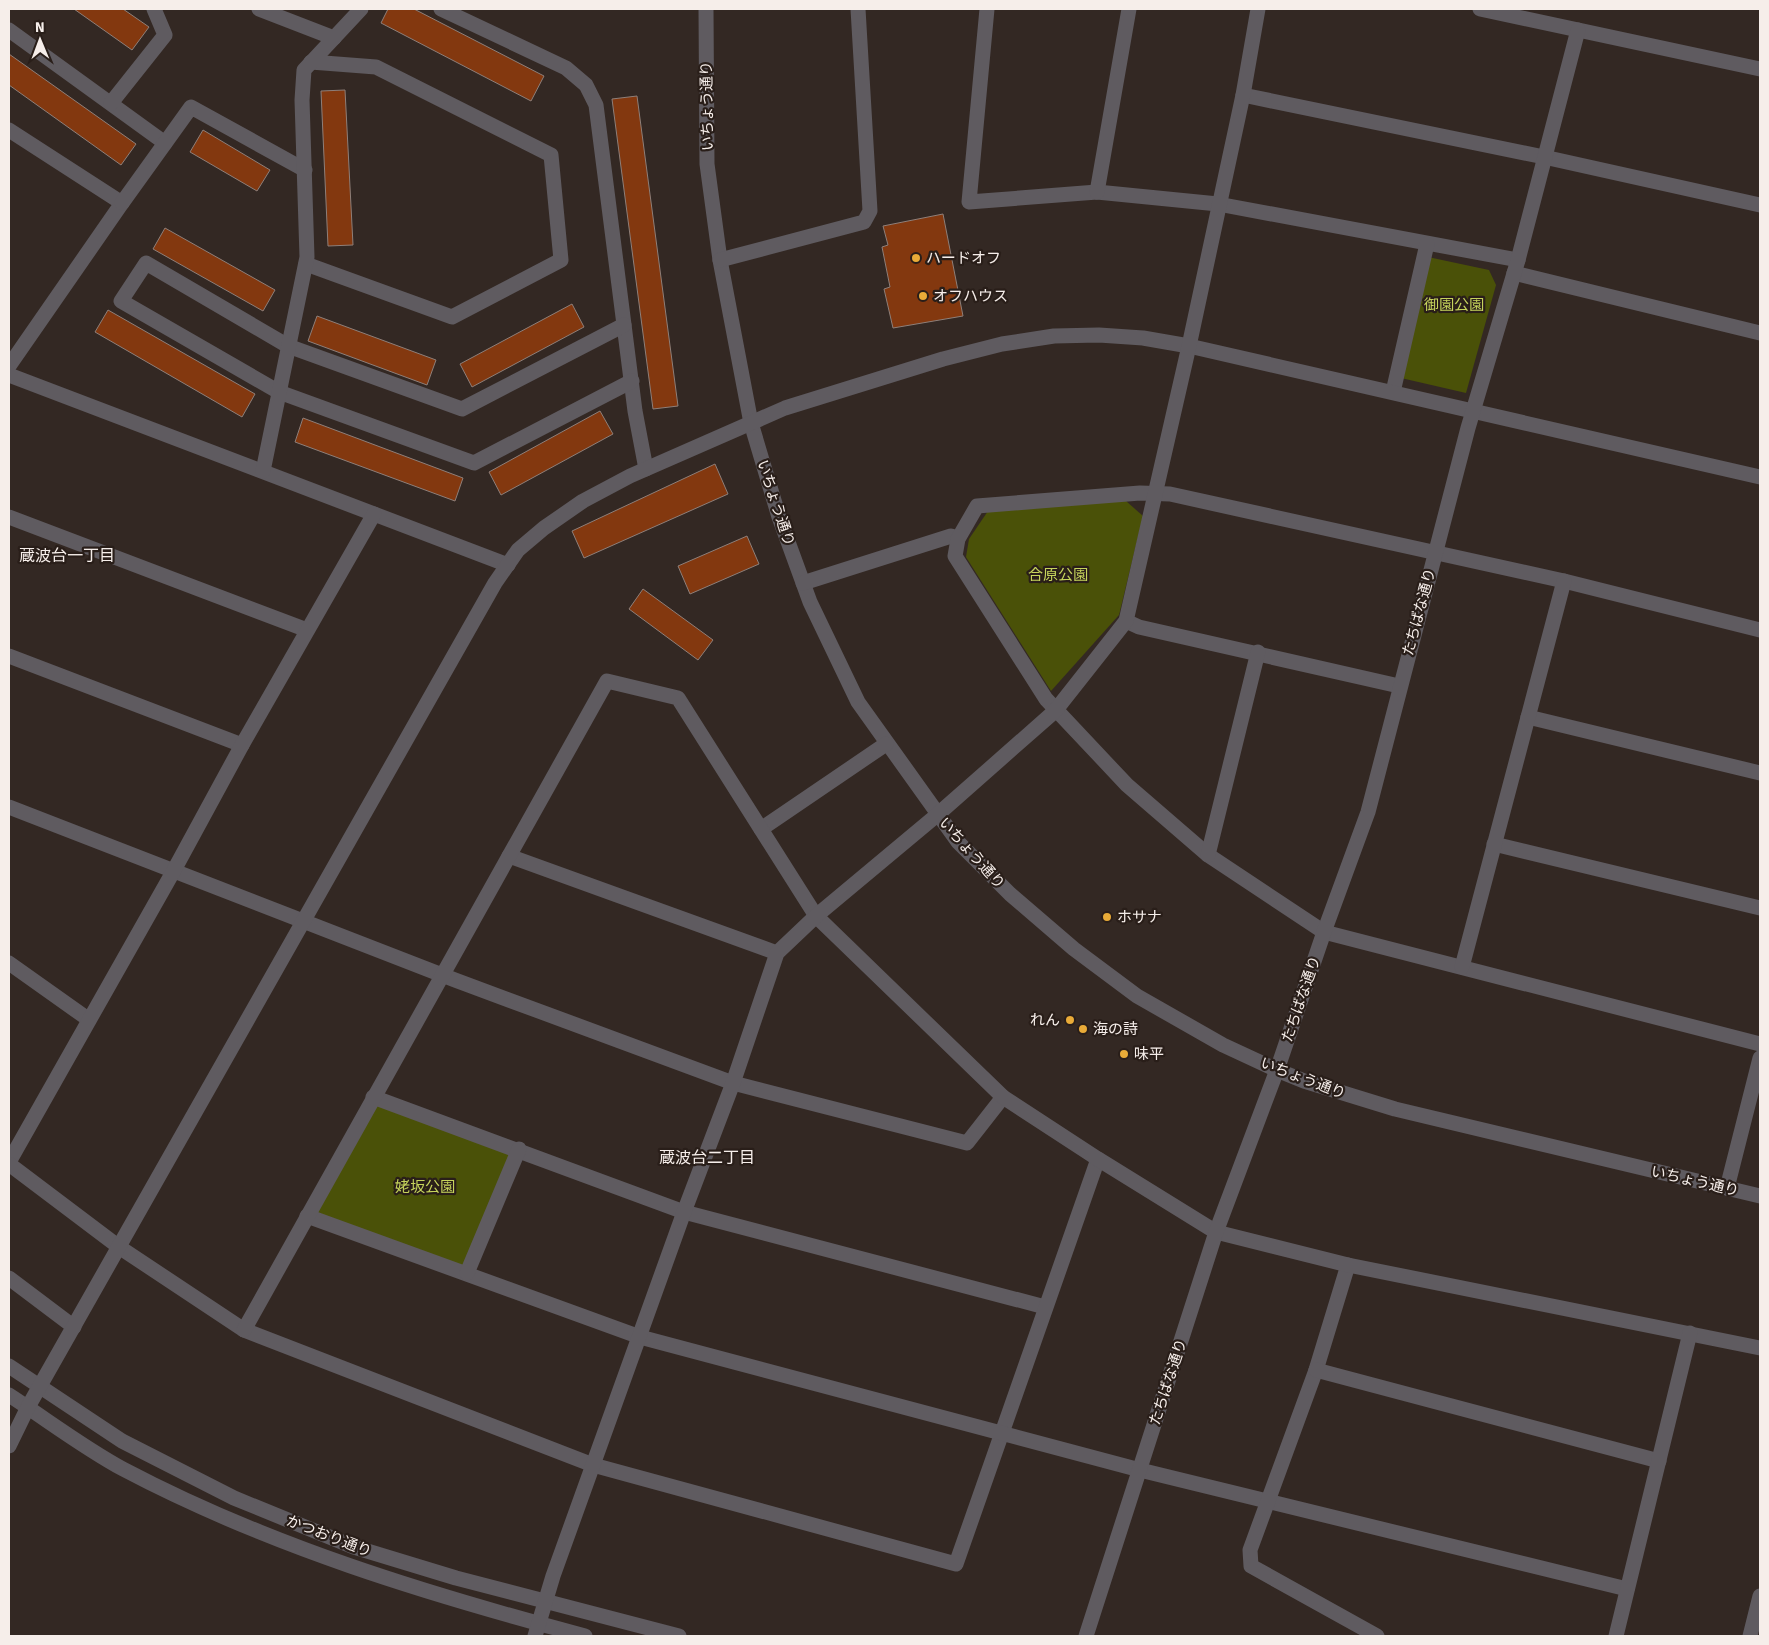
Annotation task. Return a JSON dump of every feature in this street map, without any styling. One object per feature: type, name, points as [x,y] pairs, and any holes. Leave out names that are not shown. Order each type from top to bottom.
[{"type":"street","points":[[111,103],[165,36],[154,9]]},
{"type":"street","points":[[259,9],[334,38]]},
{"type":"street","points":[[262,471],[306,264],[302,100],[304,70],[361,9]]},
{"type":"street","points":[[440,9],[566,68],[586,84],[596,105],[624,325],[646,469]]},
{"type":"street","name":"いちょう通り","points":[[706,9],[708,164],[720,260],[751,422],[779,517],[810,602],[858,702],[886,744],[958,842],[1010,894],[1074,949],[1137,996],[1223,1045],[1277,1070],[1304,1081],[1396,1109],[1760,1196]]},
{"type":"street","points":[[720,260],[864,222],[870,211],[858,9]]},
{"type":"street","points":[[988,9],[969,202],[1096,192],[1218,204],[1426,244],[1516,266],[1760,333]]},
{"type":"street","points":[[1096,192],[1129,9]]},
{"type":"street","points":[[537,1630],[593,1466],[684,1212],[733,1083],[777,953],[816,916],[937,815],[1055,711],[1126,621],[1189,346],[1218,204],[1243,95],[1258,9]]},
{"type":"street","points":[[1480,9],[1760,69]]},
{"type":"street","points":[[9,30],[165,143]]},
{"type":"street","name":"たちばな通り","points":[[1086,1636],[1216,1232],[1277,1070],[1324,932],[1368,812],[1434,552],[1472,412],[1516,266],[1578,30]]},
{"type":"street","points":[[306,264],[452,317],[561,260],[551,155],[376,67],[311,62]]},
{"type":"street","points":[[1243,95],[1544,157],[1760,205]]},
{"type":"street","points":[[9,366],[191,107],[304,170]]},
{"type":"street","points":[[9,131],[122,203]]},
{"type":"street","points":[[1393,392],[1426,244]]},
{"type":"street","points":[[624,325],[462,409],[288,346],[146,263],[121,301],[279,392],[474,463],[632,381]]},
{"type":"street","points":[[9,1446],[28,1407],[467,632],[518,550],[544,528],[583,502],[646,469],[786,408],[943,358],[1002,344],[1054,336],[1099,335],[1143,338],[1189,346],[1760,477]]},
{"type":"street","points":[[9,375],[508,565]]},
{"type":"street","points":[[1760,630],[1564,581],[1170,494],[1156,493],[977,506],[958,539],[955,556],[1055,711],[1127,785],[1208,855],[1324,932],[1760,1044]]},
{"type":"street","points":[[374,514],[242,745],[174,872],[88,1019],[9,1163],[119,1247],[244,1330],[593,1466],[956,1564],[1098,1159]]},
{"type":"street","points":[[9,517],[307,630]]},
{"type":"street","points":[[803,583],[951,536],[958,539]]},
{"type":"street","points":[[1462,967],[1564,581]]},
{"type":"street","points":[[1126,621],[1139,627],[1258,652],[1399,686]]},
{"type":"street","points":[[1208,855],[1258,652]]},
{"type":"street","points":[[9,656],[242,745]]},
{"type":"street","points":[[244,1330],[607,681],[678,698],[816,916],[1004,1097],[1098,1159],[1216,1232],[1348,1265],[1760,1348]]},
{"type":"street","points":[[1528,717],[1760,773]]},
{"type":"street","points":[[760,829],[886,744]]},
{"type":"street","points":[[9,807],[442,975],[733,1083],[967,1143],[1004,1097]]},
{"type":"street","points":[[1494,844],[1760,908]]},
{"type":"street","points":[[509,856],[777,953]]},
{"type":"street","points":[[9,963],[88,1019]]},
{"type":"street","points":[[1727,1188],[1760,1058]]},
{"type":"street","points":[[373,1097],[519,1149],[684,1212],[1045,1307]]},
{"type":"street","points":[[467,1273],[519,1149]]},
{"type":"street","points":[[307,1216],[640,1337],[1140,1470],[1627,1589]]},
{"type":"street","points":[[1348,1265],[1316,1370],[1250,1550],[1251,1566],[1377,1636]]},
{"type":"street","points":[[9,1278],[74,1327]]},
{"type":"street","points":[[1616,1636],[1690,1334]]},
{"type":"street","name":"かつおり通り","points":[[9,1366],[39,1388],[122,1441],[234,1498],[354,1547],[456,1578],[679,1636]]},
{"type":"street","points":[[1316,1370],[1659,1461]]},
{"type":"street","name":"かつおり通り","points":[[9,1395],[122,1468],[219,1515],[341,1564],[537,1630],[586,1636]]},
{"type":"street","points":[[1750,1636],[1760,1596]]},
{"type":"green space","name":"御園公園","points":[[1428,257],[1489,270],[1496,285],[1466,393],[1401,378]]},
{"type":"green space","name":"合原公園","points":[[1126,501],[1143,516],[1119,615],[1051,691],[966,557],[969,539],[988,511]]},
{"type":"green space","name":"姥坂公園","points":[[373,1097],[519,1149],[467,1273],[307,1216]]},
{"type":"building","points":[[74,9],[123,9],[149,27],[132,50]]},
{"type":"building","points":[[388,9],[414,9],[544,76],[531,101],[381,23]]},
{"type":"building","points":[[9,54],[136,144],[121,165],[9,85]]},
{"type":"building","points":[[345,90],[353,245],[328,246],[321,91]]},
{"type":"building","points":[[637,96],[678,406],[653,409],[612,99]]},
{"type":"building","points":[[203,130],[270,170],[257,191],[190,152]]},
{"type":"building","points":[[943,214],[963,316],[893,328],[884,289],[890,287],[882,247],[888,245],[883,226]]},
{"type":"building","points":[[165,228],[275,290],[263,311],[153,249]]},
{"type":"building","points":[[572,304],[584,327],[472,387],[460,364]]},
{"type":"building","points":[[108,310],[255,394],[242,417],[95,332]]},
{"type":"building","points":[[317,316],[436,360],[427,385],[308,341]]},
{"type":"building","points":[[600,411],[613,434],[501,495],[489,472]]},
{"type":"building","points":[[303,418],[463,478],[455,501],[295,442]]},
{"type":"building","points":[[715,464],[728,494],[584,558],[572,531]]},
{"type":"building","points":[[747,536],[759,564],[690,594],[678,566]]},
{"type":"building","points":[[643,589],[713,640],[698,660],[629,609]]},
{"type":"place","name":"ハードオフ","points":[[916,258]]},
{"type":"place","name":"オフハウス","points":[[923,296]]},
{"type":"place","name":"ホサナ","points":[[1107,917]]},
{"type":"place","name":"れん","points":[[1070,1020]]},
{"type":"place","name":"海の詩","points":[[1083,1029]]},
{"type":"place","name":"味平","points":[[1124,1054]]},
{"type":"district","name":"蔵波台一丁目","points":[[67,555]]},
{"type":"district","name":"蔵波台二丁目","points":[[707,1157]]}]
